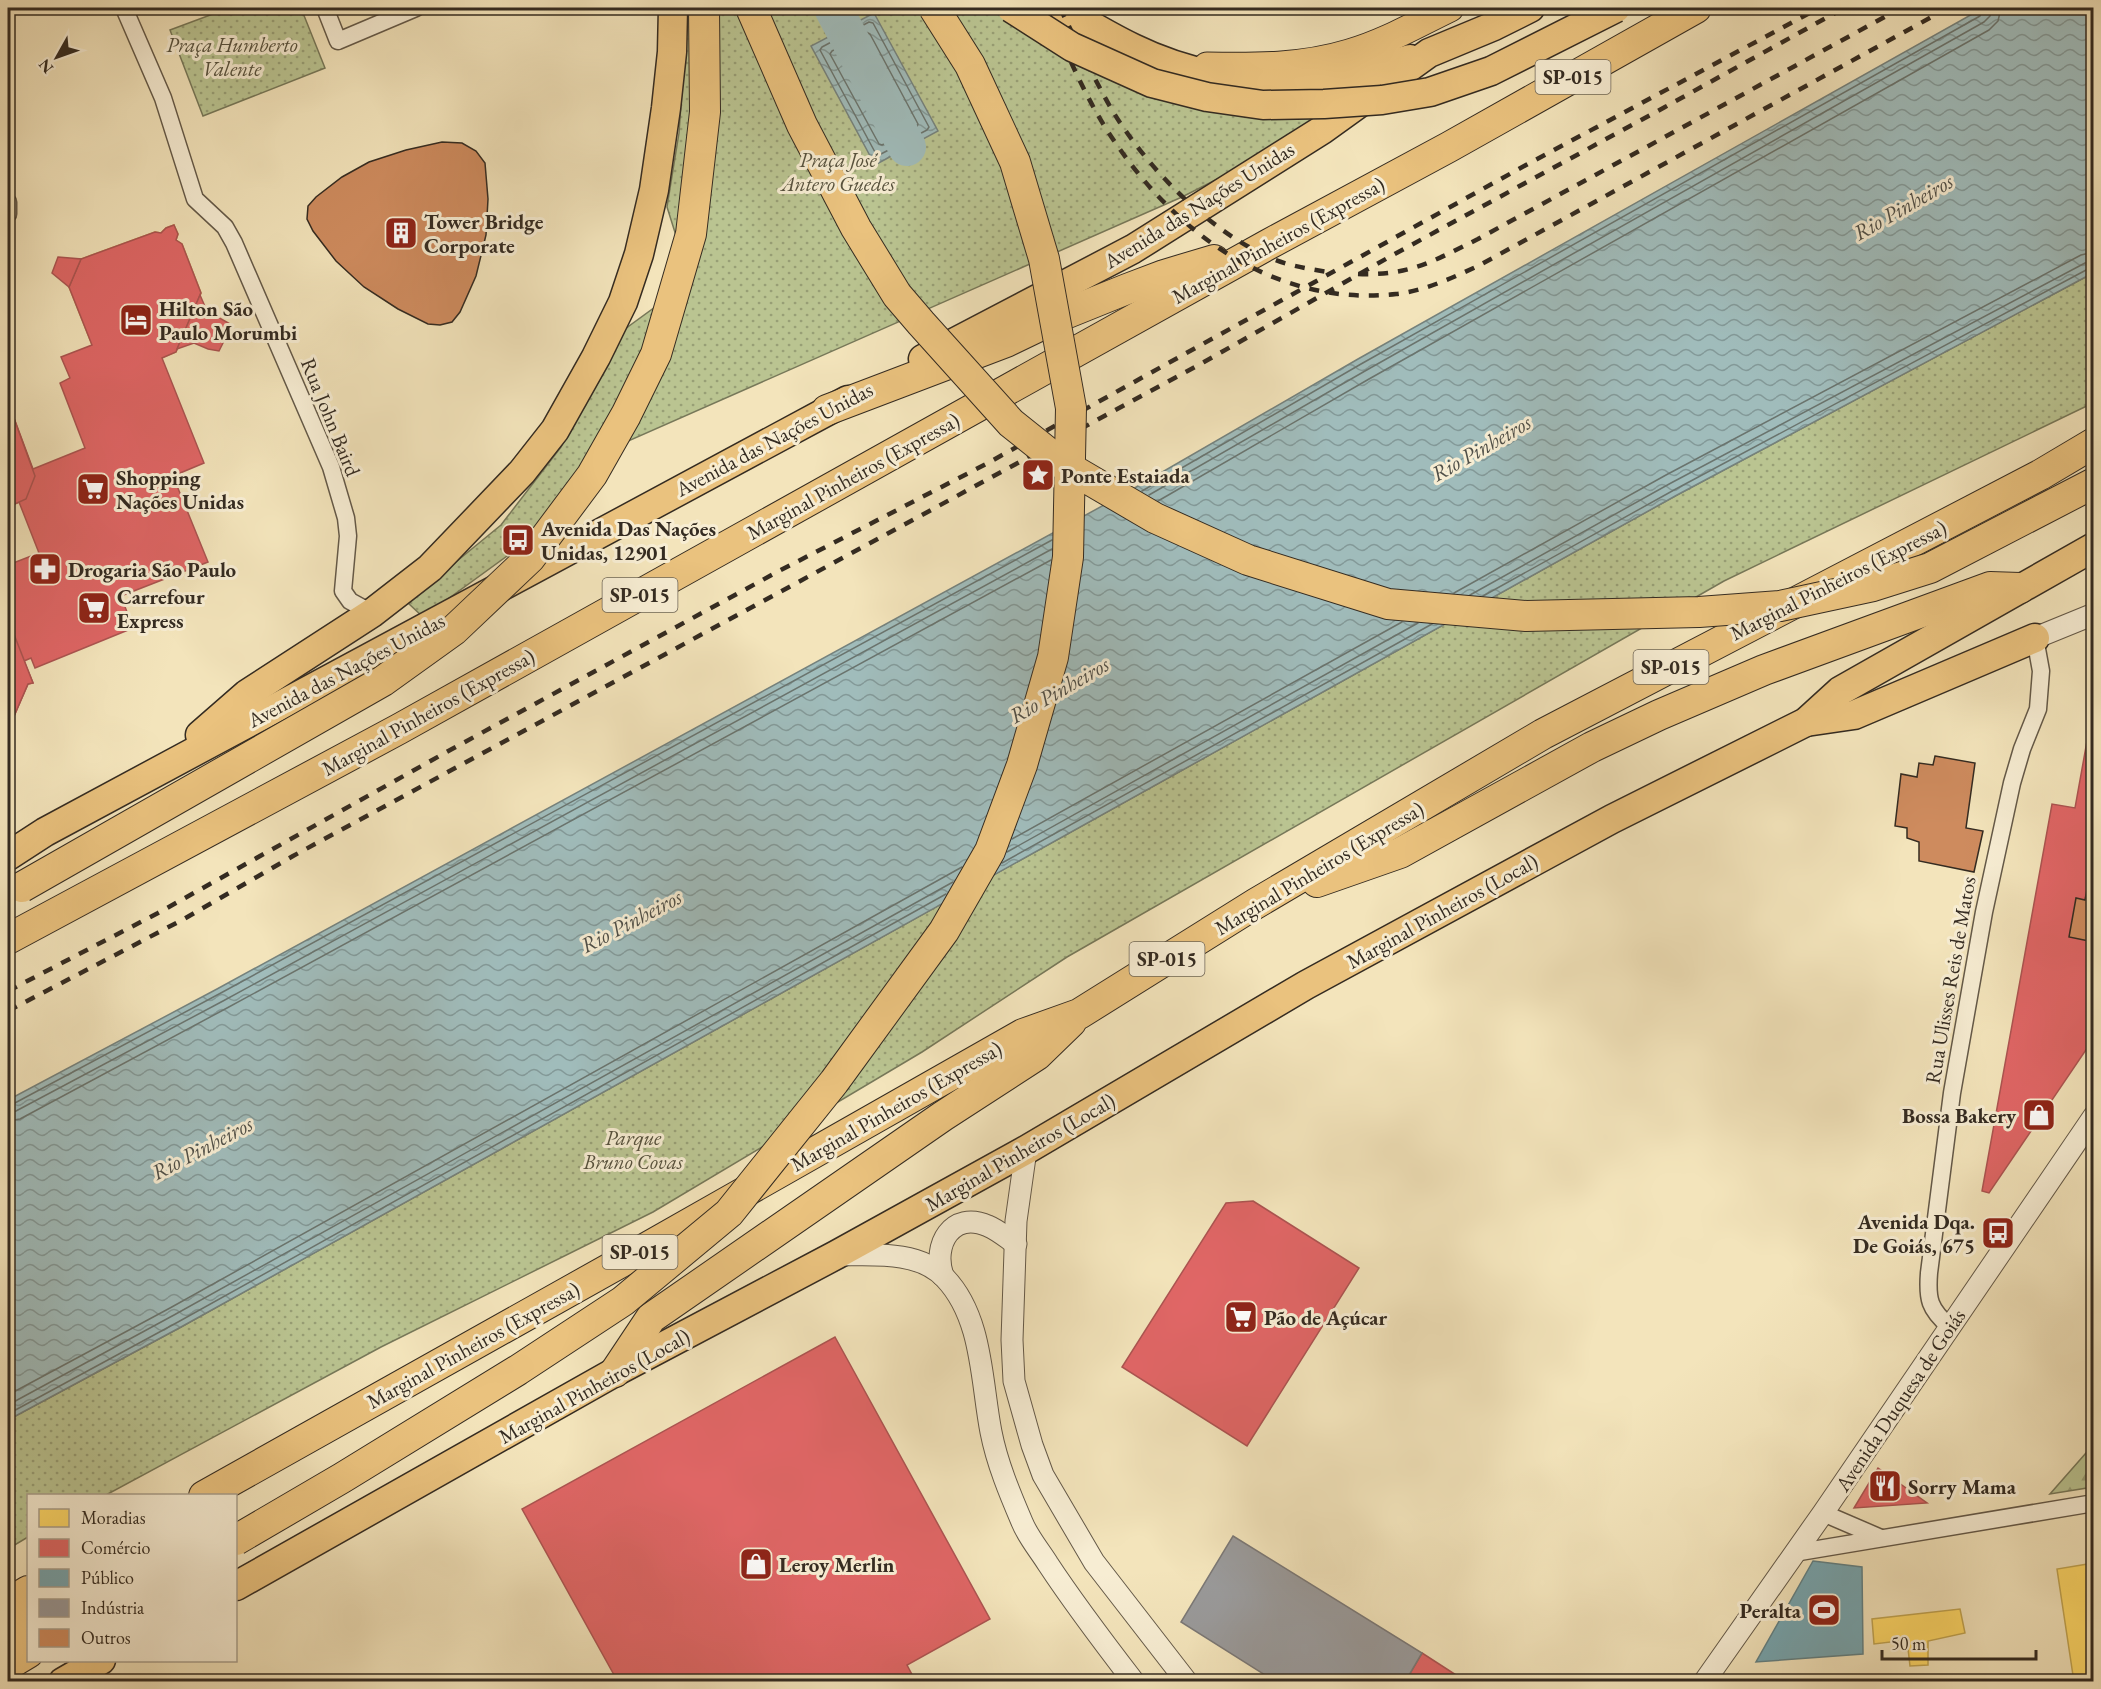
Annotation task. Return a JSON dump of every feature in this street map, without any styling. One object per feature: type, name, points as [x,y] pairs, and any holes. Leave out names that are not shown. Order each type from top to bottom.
[{"type":"highway","points":[[158,771],[248,694],[372,613],[429,568],[522,472],[555,430],[596,357],[622,302],[639,254],[654,190],[670,74],[673,8]]},
{"type":"highway","points":[[15,891],[383,681],[454,630],[530,558],[592,475],[626,416],[656,354],[691,234],[705,112],[704,8]]},
{"type":"highway","points":[[751,8],[802,125],[855,228],[897,294],[1011,423],[1061,463],[1155,518],[1248,560],[1388,604],[1526,616],[1699,612],[1780,606],[1872,586],[1930,568],[2094,483]]},
{"type":"highway","points":[[237,1539],[411,1436],[614,1307],[729,1213],[834,1082],[944,931],[990,851],[1022,765],[1053,657],[1068,557],[1071,408],[1044,259],[1015,162],[970,65],[934,8]]},
{"type":"highway","points":[[1011,8],[1072,47],[1152,83],[1207,97],[1263,105],[1382,100],[1430,92],[1491,71],[1616,8]]},
{"type":"highway","points":[[1061,8],[1134,49],[1218,76],[1260,84],[1304,83],[1341,77],[1430,53]]},
{"type":"highway","name":"Avenida das Nações Unidas","points":[[8,856],[45,832],[827,410],[1133,249],[1322,130],[1430,53],[1530,8]]},
{"type":"highway","name":"Marginal Pinheiros (Expressa)","points":[[8,939],[399,729],[1696,8]]},
{"type":"highway","points":[[827,410],[1006,342],[1060,316],[1164,275],[1269,244]]},
{"type":"highway","name":"Marginal Pinheiros (Expressa)","points":[[208,1494],[1023,1035],[1079,1014],[1255,904],[1544,734],[2040,475],[2094,443]]},
{"type":"highway","points":[[1806,722],[1840,691],[2094,547]]},
{"type":"highway","points":[[1255,904],[1400,853],[1592,747],[1659,715],[1764,670],[1990,587],[2020,588]]},
{"type":"highway","points":[[1806,722],[1854,715],[2035,638]]},
{"type":"highway","name":"Marginal Pinheiros (Local)","points":[[237,1585],[615,1372],[836,1255],[1026,1150],[1306,985],[1612,819],[1806,722]]},
{"type":"highway","points":[[615,1372],[651,1318],[943,1116],[1037,1055],[1079,1014]]},
{"type":"highway","points":[[8,1603],[27,1593]]},
{"type":"highway","points":[[8,1633],[27,1623]]},
{"type":"highway","points":[[8,1665],[27,1654]]},
{"type":"highway","points":[[63,1682],[98,1662]]},
{"type":"main road","points":[[1175,64],[1272,66],[1311,62],[1349,53],[1387,39],[1450,8]]},
{"type":"street","name":"Rua John Baird","points":[[124,8],[163,98],[195,199],[225,227],[234,243],[331,467],[346,518],[348,536],[343,591],[350,601],[372,613]]},
{"type":"street","points":[[325,8],[338,41],[416,8]]},
{"type":"street","points":[[8,202],[8,214]]},
{"type":"street","points":[[2035,638],[2094,614]]},
{"type":"street","name":"Rua Ulisses Reis de Matos","points":[[1950,1327],[1932,1309],[1927,1293],[1930,1263],[1952,1093],[1984,912],[2012,783],[2022,749],[2038,709],[2041,671],[2035,638]]},
{"type":"street","name":"Avenida Duquesa de Goiás","points":[[1704,1682],[1823,1513],[2094,1116]]},
{"type":"street","points":[[1026,1150],[1018,1197],[1012,1340],[1014,1381],[1032,1444],[1043,1475],[1094,1562],[1186,1682]]},
{"type":"street","points":[[944,1276],[939,1261],[940,1246],[944,1238],[959,1224],[971,1222],[987,1225],[1016,1244]]},
{"type":"street","points":[[836,1255],[883,1255],[909,1259],[932,1268],[944,1276],[956,1291],[967,1313],[978,1350],[991,1433],[1023,1526],[1082,1615],[1134,1682]]},
{"type":"street","points":[[1794,1553],[2094,1503]]},
{"type":"street","points":[[1823,1513],[1882,1538]]},
{"type":"green space","name":"Praça Humberto Valente","points":[[229,8],[301,8],[325,68],[203,116],[170,30]]},
{"type":"green space","name":"Praça José Antero Guedes","points":[[683,8],[1027,8],[1317,114],[1314,130],[1182,197],[594,456],[525,543],[423,617],[407,602],[501,525],[561,447],[625,329],[655,307],[678,242],[667,207],[679,133],[684,62]]},
{"type":"green space","name":"Parque Bruno Covas","points":[[2093,273],[2093,403],[1724,581],[1067,957],[922,1052],[653,1212],[381,1347],[108,1494],[27,1494],[27,1538],[8,1549],[8,1420],[181,1327],[1677,495]]},
{"type":"green space","points":[[2093,1445],[2093,1487],[2050,1494]]},
{"type":"water","name":"Rio Pinheiros","points":[[1983,8],[2093,8],[2093,273],[1677,495],[181,1327],[8,1420],[8,1100],[217,989],[1126,493],[1358,359]]},
{"type":"water","points":[[874,13],[938,131],[875,165],[811,46]]},
{"type":"building: Moradias","name":"Hilton São Paulo Morumbi","points":[[174,225],[178,234],[176,240],[182,244],[201,293],[176,352],[127,372],[119,369],[117,375],[113,377],[106,375],[104,369],[106,363],[98,360],[69,287],[81,259],[155,232],[161,233]]},
{"type":"building: Moradias","points":[[2094,1563],[2094,1682],[2074,1682],[2057,1569]]},
{"type":"building: Moradias","points":[[1960,1609],[1965,1633],[1928,1641],[1928,1665],[1910,1666],[1907,1640],[1874,1644],[1872,1619]]},
{"type":"building: Comércio","name":"Shopping Nações Unidas","points":[[174,225],[178,234],[176,240],[182,244],[201,293],[176,352],[162,358],[204,463],[173,476],[208,562],[121,596],[133,628],[35,668],[31,658],[24,661],[33,683],[28,684],[8,730],[8,565],[39,553],[19,502],[8,507],[8,402],[33,469],[85,448],[60,383],[70,378],[61,357],[92,345],[69,287],[81,259],[155,232],[161,233]]},
{"type":"building: Comércio","points":[[58,257],[81,259],[69,287],[52,273]]},
{"type":"building: Comércio","points":[[200,295],[207,311],[232,325],[219,351],[194,343],[177,349]]},
{"type":"building: Comércio","points":[[8,402],[35,476],[26,499],[8,507]]},
{"type":"building: Comércio","points":[[8,619],[33,683],[28,684],[8,730]]},
{"type":"building: Comércio","points":[[2094,702],[2094,1038],[1989,1193],[1982,1191],[2052,804],[2075,808]]},
{"type":"building: Comércio","name":"Pão de Açúcar","points":[[1253,1201],[1359,1268],[1247,1446],[1122,1367],[1226,1203]]},
{"type":"building: Comércio","name":"Leroy Merlin","points":[[835,1337],[990,1619],[907,1665],[916,1682],[618,1682],[522,1509]]},
{"type":"building: Comércio","name":"Sorry Mama","points":[[1878,1468],[1927,1503],[1854,1508]]},
{"type":"building: Comércio","points":[[1422,1653],[1467,1682],[1405,1682]]},
{"type":"building: Público","name":"Peralta","points":[[1813,1561],[1862,1567],[1863,1654],[1756,1662]]},
{"type":"building: Indústria","points":[[1233,1536],[1422,1653],[1405,1682],[1276,1682],[1181,1622]]},
{"type":"building: Outros","name":"Tower Bridge Corporate","points":[[442,142],[462,143],[476,151],[485,163],[488,199],[486,235],[476,276],[460,312],[452,322],[440,325],[428,324],[398,309],[364,287],[336,261],[313,231],[307,219],[308,206],[342,177],[369,162]]},
{"type":"building: Outros","points":[[1935,756],[1975,763],[1966,828],[1983,831],[1974,872],[1919,861],[1919,842],[1907,838],[1907,828],[1895,826],[1901,774],[1917,777],[1919,763],[1933,765]]},
{"type":"building: Outros","points":[[2094,854],[2094,942],[2069,937],[2076,898],[2085,900]]},
{"type":"waterway","points":[[833,8],[907,147]]},
{"type":"railway","points":[[1046,8],[1106,129],[1143,179],[1171,209],[1203,236],[1237,259],[1273,277],[1312,289],[1353,295],[1396,294],[1417,290],[1478,266],[1948,8]]},
{"type":"railway","points":[[1060,8],[1112,110],[1142,152],[1178,193],[1220,228],[1264,255],[1289,264],[1334,273]]},
{"type":"railway","points":[[8,991],[158,913],[452,749],[779,571],[986,464],[1526,165],[1819,8]]},
{"type":"railway","points":[[8,1011],[184,919],[293,856],[1204,362],[1391,256],[1844,8]]},
{"type":"railway","points":[[1358,274],[1407,270],[1448,254],[1901,8]]},
{"type":"place","name":"Tower Bridge Corporate","points":[[401,233]]},
{"type":"place","name":"Hilton São Paulo Morumbi","points":[[136,320]]},
{"type":"place","name":"Ponte Estaiada","points":[[1038,475]]},
{"type":"place","name":"Shopping Nações Unidas","points":[[93,489]]},
{"type":"place","name":"Avenida Das Nações Unidas, 12901","points":[[518,540]]},
{"type":"place","name":"Drogaria São Paulo","points":[[45,569]]},
{"type":"place","name":"Carrefour Express","points":[[94,608]]},
{"type":"place","name":"Bossa Bakery","points":[[2039,1115]]},
{"type":"place","name":"Avenida Dqa. De Goiás, 675","points":[[1998,1233]]},
{"type":"place","name":"Pão de Açúcar","points":[[1241,1317]]},
{"type":"place","name":"Sorry Mama","points":[[1885,1486]]},
{"type":"place","name":"Leroy Merlin","points":[[756,1564]]},
{"type":"place","name":"Peralta","points":[[1824,1610]]}]
